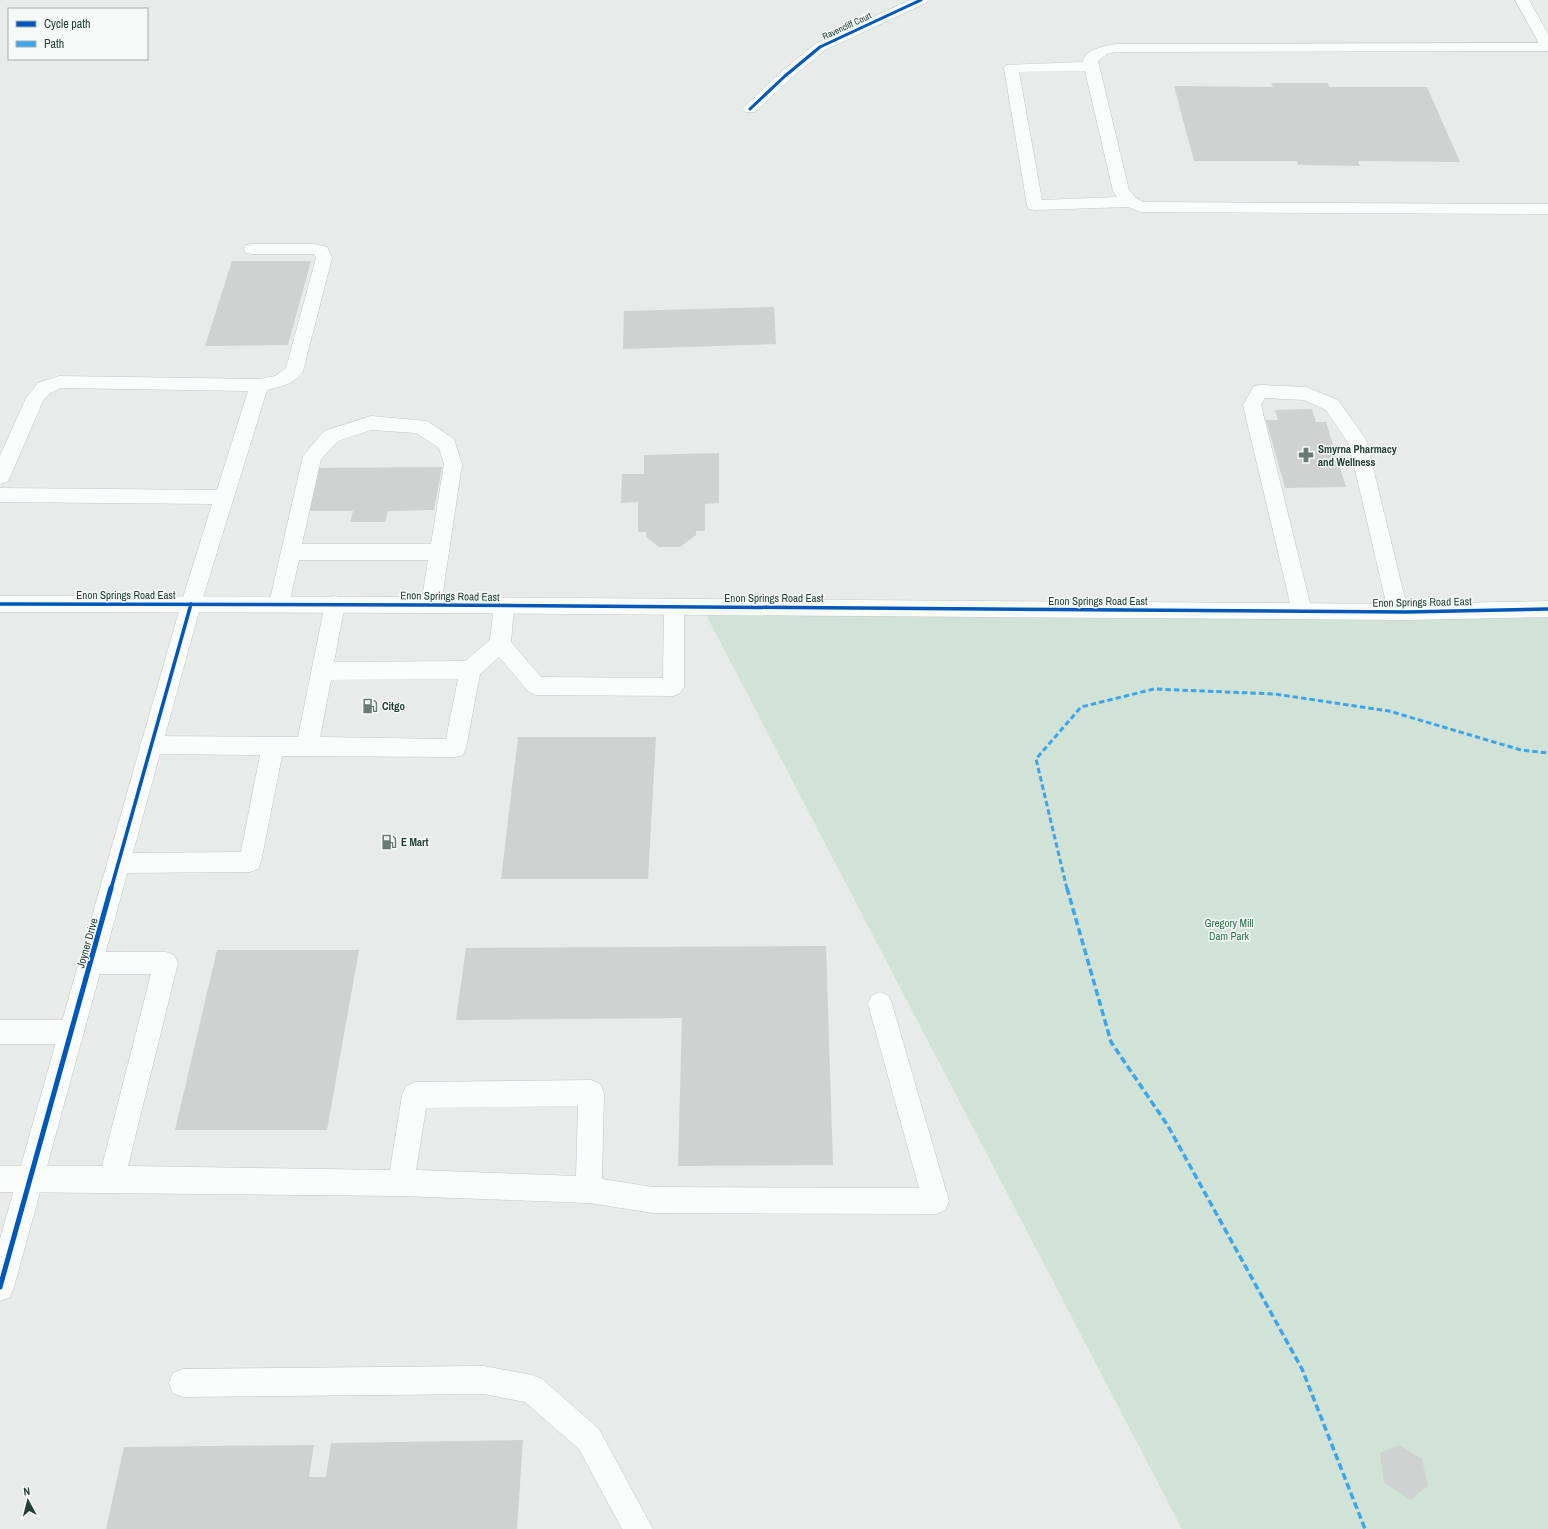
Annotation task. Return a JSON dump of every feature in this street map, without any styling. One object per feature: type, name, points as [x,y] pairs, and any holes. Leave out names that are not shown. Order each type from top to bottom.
[{"type":"street","name":"Ravencliff Court","points":[[750,109],[785,76],[820,47],[921,0]]},
{"type":"street","points":[[1130,202],[1121,191],[1091,66],[1090,60],[1102,51],[1116,48],[1548,47],[1522,0]]},
{"type":"street","points":[[1091,66],[1011,68],[1035,205],[1130,202],[1141,207],[1158,209],[1548,209]]},
{"type":"street","points":[[0,477],[35,398],[44,388],[59,382],[259,385],[280,381],[294,371],[324,258],[321,252],[314,249],[252,249]]},
{"type":"street","name":"Joyner Drive","points":[[0,1287],[191,604],[259,385]]},
{"type":"street","points":[[1302,611],[1252,405],[1260,391],[1306,394],[1332,404],[1358,443],[1398,611]]},
{"type":"street","points":[[279,604],[312,456],[331,436],[371,423],[420,426],[447,444],[453,464],[431,605]]},
{"type":"street","points":[[0,495],[224,497]]},
{"type":"street","points":[[290,552],[439,552]]},
{"type":"street","name":"Enon Springs Road East","points":[[0,604],[336,604],[1302,611],[1548,609]]},
{"type":"street","points":[[306,747],[336,604]]},
{"type":"street","points":[[152,746],[455,748],[470,670],[500,644],[504,606]]},
{"type":"street","points":[[500,644],[536,686],[673,687],[674,606]]},
{"type":"street","points":[[322,671],[470,670]]},
{"type":"street","points":[[119,863],[250,862],[273,746]]},
{"type":"street","points":[[91,963],[166,963],[112,1179]]},
{"type":"street","points":[[0,1179],[401,1183],[589,1190],[653,1200],[936,1201],[880,1004]]},
{"type":"street","points":[[0,1032],[72,1032]]},
{"type":"street","points":[[401,1183],[415,1095],[592,1092],[589,1190]]},
{"type":"street","points":[[183,1383],[484,1380],[532,1389],[589,1439],[638,1529]]},
{"type":"green space","name":"Gregory Mill Dam Park","points":[[702,607],[1548,609],[1548,1529],[1182,1529]]},
{"type":"building","points":[[1271,83],[1328,83],[1329,87],[1427,87],[1460,162],[1358,161],[1360,166],[1298,165],[1297,161],[1194,161],[1174,86],[1273,87]]},
{"type":"building","points":[[232,261],[311,261],[288,345],[205,346]]},
{"type":"building","points":[[774,307],[776,344],[623,349],[624,311]]},
{"type":"building","name":"Smyrna Pharmacy and Wellness","points":[[1312,409],[1316,422],[1326,422],[1346,487],[1285,488],[1266,420],[1278,420],[1275,410]]},
{"type":"building","points":[[719,453],[719,503],[705,504],[705,531],[696,531],[696,535],[680,547],[659,547],[646,537],[646,532],[638,532],[638,502],[621,503],[622,474],[644,474],[644,455]]},
{"type":"building","points":[[442,467],[434,510],[388,511],[385,522],[350,522],[353,511],[307,511],[317,468]]},
{"type":"building","points":[[518,737],[656,737],[648,879],[501,879]]},
{"type":"building","points":[[826,946],[833,1165],[678,1166],[682,1018],[456,1020],[466,948]]},
{"type":"building","points":[[217,950],[359,950],[327,1130],[175,1130]]},
{"type":"building","points":[[523,1440],[517,1529],[106,1529],[124,1447],[314,1445],[309,1477],[326,1477],[331,1443]]},
{"type":"building","points":[[1399,1445],[1422,1459],[1428,1486],[1410,1500],[1384,1482],[1380,1453]]},
{"type":"marked path","points":[[1365,1529],[1302,1369],[1168,1126],[1111,1042],[1071,907],[1036,759],[1081,707],[1154,689],[1275,694],[1389,711],[1521,750],[1548,753]]},
{"type":"cycle path","points":[[750,109],[785,76],[820,47],[921,0]]},
{"type":"cycle path","points":[[0,604],[431,605],[1407,612],[1548,609]]},
{"type":"cycle path","points":[[0,1287],[191,604]]},
{"type":"place","name":"Smyrna Pharmacy and Wellness","points":[[1306,455]]},
{"type":"place","name":"Citgo","points":[[370,706]]},
{"type":"place","name":"E Mart","points":[[389,842]]}]
